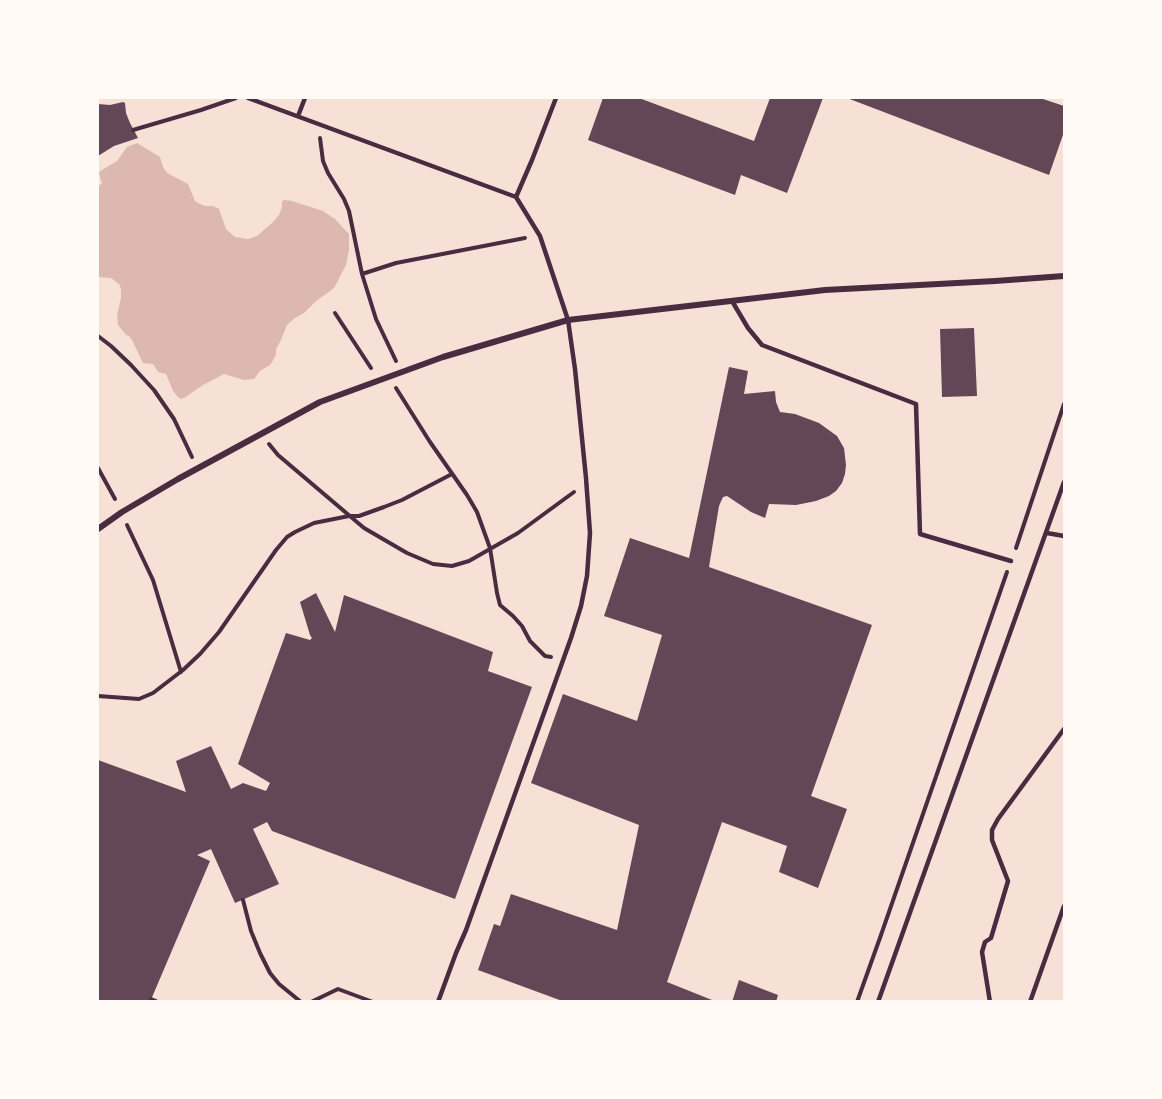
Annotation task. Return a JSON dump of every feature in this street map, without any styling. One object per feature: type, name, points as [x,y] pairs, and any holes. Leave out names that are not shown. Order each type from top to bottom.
[{"type":"street","points":[[98,530],[122,512],[198,468],[320,402],[443,357],[568,320],[825,290],[1065,276]]},
{"type":"lane","points":[[248,98],[516,197],[540,236],[568,320],[582,426],[590,533],[588,576],[563,661],[438,1002]]},
{"type":"lane","points":[[298,116],[305,98]]},
{"type":"lane","points":[[516,197],[556,98]]},
{"type":"lane","points":[[732,301],[748,328],[762,345],[916,404],[920,534],[1011,561]]},
{"type":"lane","points":[[878,1002],[1065,482]]},
{"type":"lane","points":[[1047,533],[1065,536]]},
{"type":"lane","points":[[990,1002],[982,952],[985,942],[991,938],[1008,880],[992,840],[992,830],[1065,729]]},
{"type":"lane","points":[[1030,1002],[1065,906]]},
{"type":"path","points":[[133,130],[237,98]]},
{"type":"path","points":[[322,125],[323,161],[349,211],[362,274],[376,319],[402,373]]},
{"type":"path","points":[[362,274],[430,255],[540,236]]},
{"type":"path","points":[[335,313],[379,381]]},
{"type":"path","points":[[98,336],[131,364],[154,390],[174,419],[198,468]]},
{"type":"path","points":[[389,377],[477,512],[490,548],[500,604],[522,626],[530,641],[545,656],[563,661]]},
{"type":"path","points":[[857,1002],[1065,404]]},
{"type":"path","points":[[261,434],[278,455],[364,528],[406,553],[433,564],[452,566],[470,561],[518,532],[586,484]]},
{"type":"path","points":[[98,468],[122,512],[153,580],[181,672]]},
{"type":"path","points":[[98,696],[139,699],[153,693],[181,672],[219,632],[287,537],[314,523],[366,514],[402,500],[452,474]]},
{"type":"path","points":[[243,900],[251,931],[270,973],[279,984],[301,1002]]},
{"type":"path","points":[[311,1002],[338,989],[373,1002]]},
{"type":"path","points":[[151,999],[158,1002]]},
{"type":"shaded area","points":[[137,143],[160,157],[167,173],[188,184],[195,201],[219,209],[226,229],[235,237],[248,239],[257,236],[279,215],[284,200],[323,211],[335,219],[349,234],[346,265],[334,288],[287,325],[272,362],[254,379],[244,380],[224,374],[181,399],[173,391],[166,374],[158,372],[153,364],[143,363],[132,340],[118,325],[117,315],[121,298],[119,284],[111,278],[98,277],[98,187],[102,183],[99,174],[100,171],[117,161],[127,147]]},
{"type":"building","points":[[603,98],[639,98],[754,141],[770,98],[823,98],[787,193],[741,175],[735,195],[588,140]]},
{"type":"building","points":[[847,98],[1040,98],[1064,106],[1064,132],[1049,175]]},
{"type":"building","points":[[123,102],[138,138],[114,146],[98,156],[98,104],[110,105]]},
{"type":"building","points":[[974,328],[977,396],[942,397],[940,329]]},
{"type":"building","points":[[729,367],[748,371],[744,394],[775,391],[780,412],[795,414],[819,423],[837,436],[844,448],[845,474],[842,483],[829,496],[796,505],[769,504],[765,518],[751,512],[727,496],[723,497],[719,506],[709,567],[872,625],[811,796],[847,809],[818,888],[779,872],[787,846],[722,822],[667,982],[717,1002],[565,1002],[478,970],[494,924],[500,926],[511,894],[617,930],[639,825],[531,783],[563,694],[637,721],[662,635],[604,616],[630,538],[689,558]]},
{"type":"building","points":[[316,593],[335,632],[344,595],[493,652],[488,671],[532,687],[455,899],[272,831],[267,822],[253,829],[279,884],[235,903],[211,849],[197,855],[210,861],[150,1002],[98,1002],[98,760],[186,792],[176,761],[211,746],[231,789],[243,783],[266,791],[270,783],[238,764],[286,633],[310,640],[312,638],[300,602]]},
{"type":"building","points":[[739,980],[778,995],[776,1002],[732,1002]]}]
